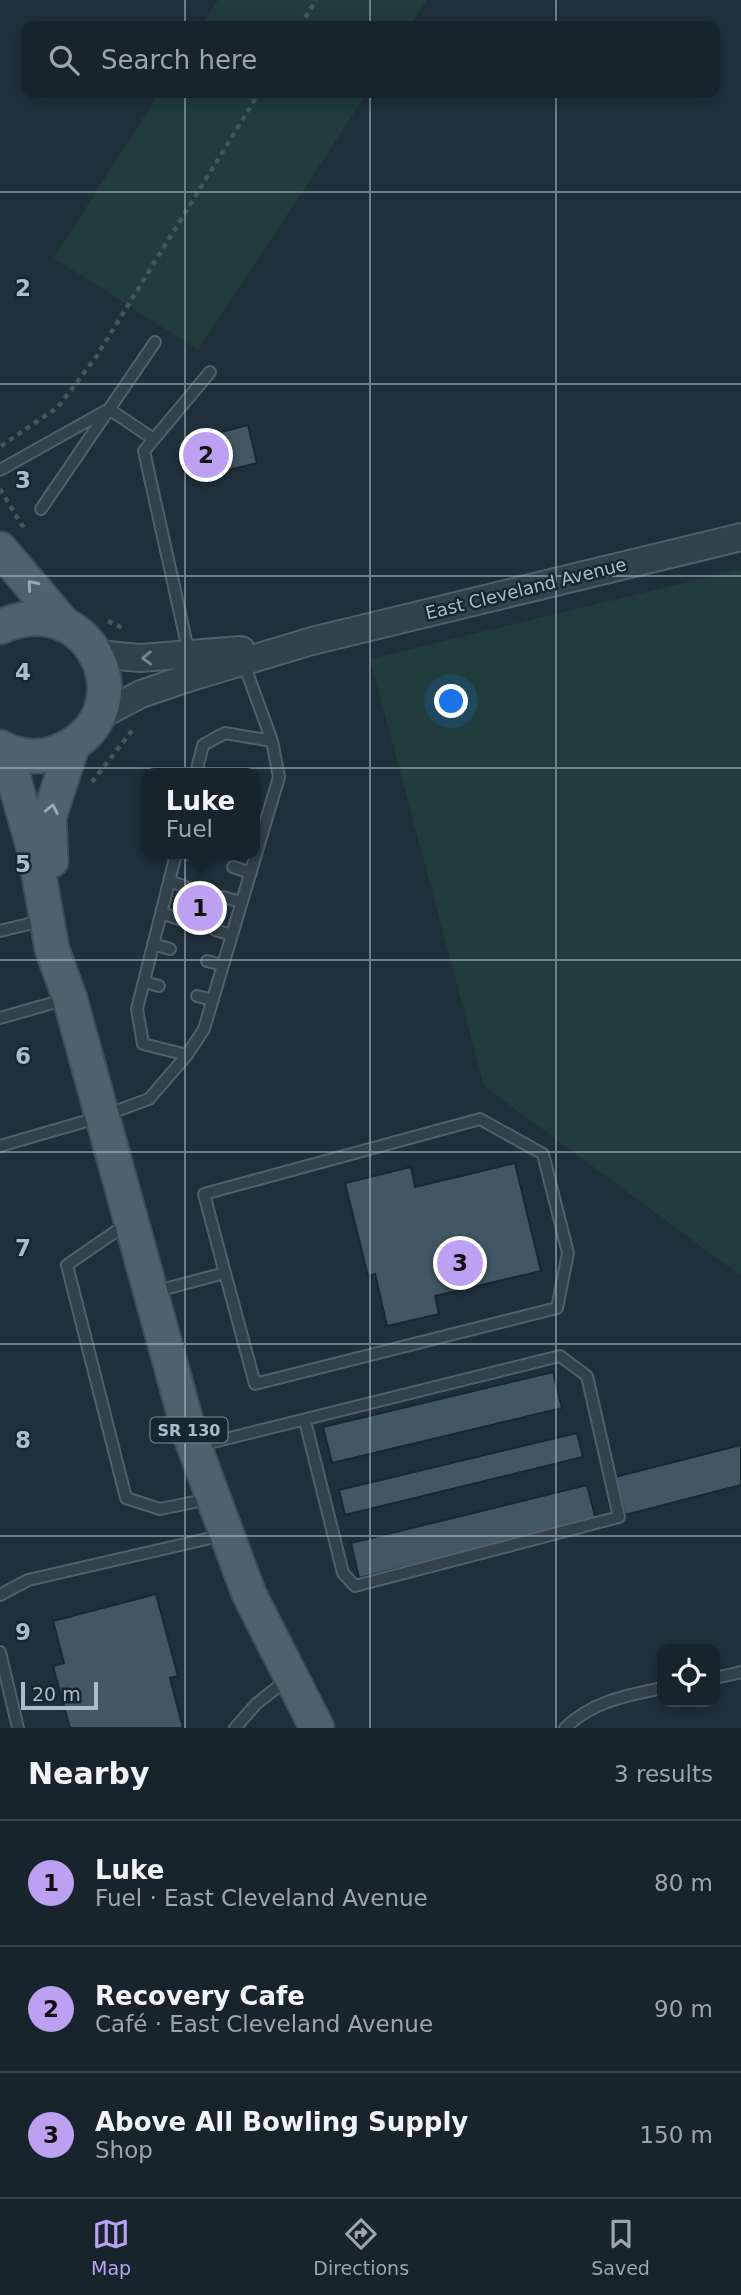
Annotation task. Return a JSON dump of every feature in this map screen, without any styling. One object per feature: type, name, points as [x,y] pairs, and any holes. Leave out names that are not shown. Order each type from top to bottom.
[{"type":"main road","points":[[0,549],[63,623]]},
{"type":"main road","points":[[0,627],[21,619],[42,617],[63,623],[83,635],[97,654],[104,674],[105,695],[99,716],[88,734],[72,747],[51,755],[28,757],[3,749]]},
{"type":"main road","points":[[70,999],[51,874],[49,817],[72,747]]},
{"type":"main road","points":[[3,749],[35,853],[45,920],[70,999]]},
{"type":"main road","name":"SR 130","points":[[70,999],[100,1117],[194,1447],[249,1594],[317,1728]]},
{"type":"street","name":"East Cleveland Avenue","points":[[99,716],[141,694],[312,641],[741,537]]},
{"type":"street","name":"East Cleveland Avenue","points":[[97,654],[117,658],[190,656],[312,641]]},
{"type":"lane","points":[[41,509],[155,342]]},
{"type":"lane","points":[[190,656],[144,451],[210,372]]},
{"type":"lane","points":[[109,408],[152,439]]},
{"type":"lane","points":[[0,470],[109,408]]},
{"type":"lane","points":[[244,664],[272,741],[279,777],[260,842]]},
{"type":"lane","points":[[197,768],[203,745],[225,733],[272,741]]},
{"type":"lane","points":[[175,859],[137,1009],[143,1044],[187,1055]]},
{"type":"lane","points":[[0,1146],[100,1117],[149,1099],[187,1055],[204,1029],[255,859]]},
{"type":"lane","points":[[233,867],[251,873]]},
{"type":"lane","points":[[169,881],[186,887]]},
{"type":"lane","points":[[223,897],[242,902]]},
{"type":"lane","points":[[160,914],[179,919]]},
{"type":"lane","points":[[0,931],[45,920]]},
{"type":"lane","points":[[215,930],[232,935]]},
{"type":"lane","points":[[153,944],[170,949]]},
{"type":"lane","points":[[207,961],[223,965]]},
{"type":"lane","points":[[144,982],[159,986]]},
{"type":"lane","points":[[197,996],[213,1000]]},
{"type":"lane","points":[[0,1018],[70,999]]},
{"type":"lane","points":[[480,1119],[543,1154],[568,1253],[557,1308],[255,1384],[225,1273],[204,1194],[480,1119]]},
{"type":"lane","points":[[130,1222],[67,1265],[125,1498],[160,1509],[213,1498]]},
{"type":"lane","points":[[150,1293],[225,1273]]},
{"type":"lane","points":[[194,1447],[560,1356],[587,1376],[619,1517],[355,1586],[343,1573],[305,1421]]},
{"type":"lane","points":[[0,1595],[28,1580],[226,1534]]},
{"type":"lane","points":[[0,1652],[18,1728]]},
{"type":"lane","points":[[720,1677],[741,1672]]},
{"type":"lane","points":[[235,1728],[256,1704],[291,1677]]},
{"type":"lane","points":[[565,1728],[580,1714],[611,1699],[657,1689]]},
{"type":"path","points":[[303,21],[316,0]]},
{"type":"path","points":[[0,447],[58,407],[96,357],[256,98]]},
{"type":"path","points":[[0,489],[33,540]]},
{"type":"path","points":[[103,618],[136,633]]},
{"type":"path","points":[[88,786],[143,718]]},
{"type":"green space","points":[[218,0],[427,0],[413,21],[204,21]]},
{"type":"green space","points":[[156,98],[364,98],[198,350],[54,258]]},
{"type":"green space","points":[[741,569],[741,1276],[484,1086],[370,659]]},
{"type":"building","points":[[248,425],[257,463],[200,477],[191,440]]},
{"type":"building","points":[[515,1163],[541,1271],[435,1296],[439,1314],[387,1326],[375,1274],[368,1276],[345,1183],[411,1167],[415,1187]]},
{"type":"building","points":[[553,1372],[562,1408],[332,1463],[323,1427]]},
{"type":"building","points":[[577,1433],[583,1457],[345,1515],[339,1490]]},
{"type":"building","points":[[741,1445],[741,1485],[625,1515],[615,1477]]},
{"type":"building","points":[[587,1485],[596,1520],[359,1578],[351,1543]]},
{"type":"building","points":[[156,1594],[178,1676],[170,1678],[183,1728],[70,1728],[53,1666],[64,1663],[53,1621]]},
{"type":"place","name":"Recovery Cafe","points":[[206,455]]},
{"type":"place","name":"Luke","points":[[200,908]]},
{"type":"place","name":"Above All Bowling Supply","points":[[460,1263]]}]
